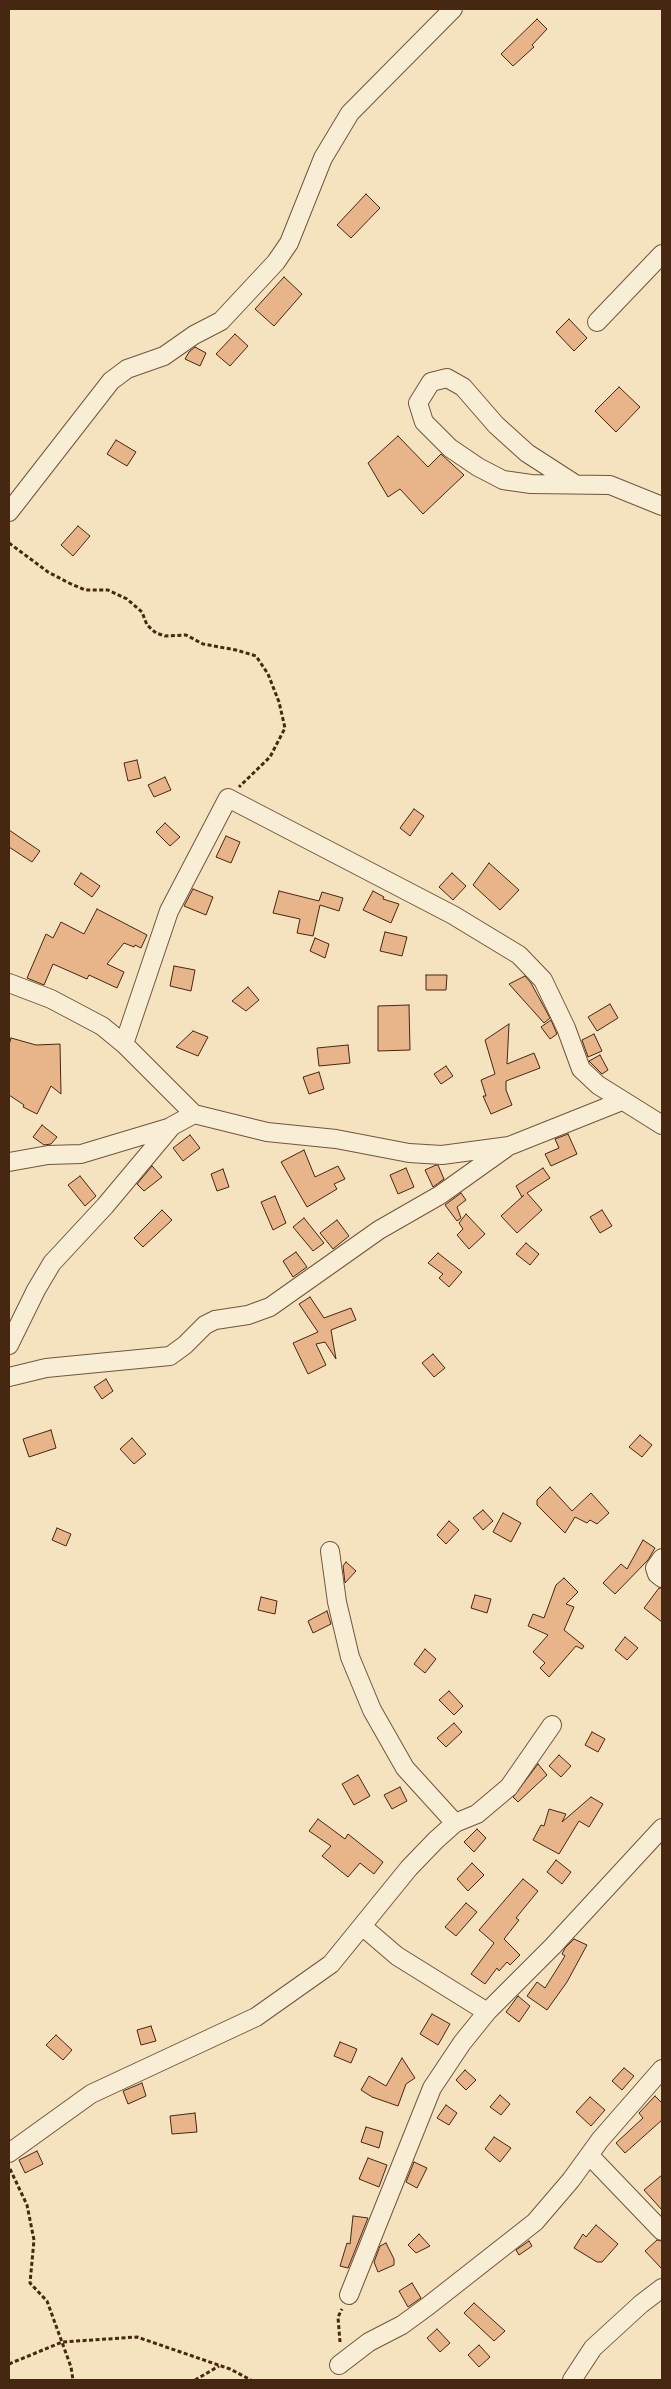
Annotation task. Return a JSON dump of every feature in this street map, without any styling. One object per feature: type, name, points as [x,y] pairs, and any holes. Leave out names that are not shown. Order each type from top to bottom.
[{"type":"street","points":[[9,512],[111,381],[127,369],[164,356],[221,321],[276,262],[289,242],[323,158],[350,113],[453,9]]},
{"type":"street","points":[[597,322],[662,254]]},
{"type":"street","points":[[575,484],[527,453],[496,425],[463,387],[447,378],[431,382],[418,404],[424,422],[450,448],[503,480],[531,484],[610,485],[662,506]]},
{"type":"street","points":[[124,1044],[168,911],[228,798],[453,915],[520,955],[543,980],[566,1028],[581,1068],[598,1085],[662,1125]]},
{"type":"street","points":[[9,983],[51,1000],[102,1026],[124,1044],[194,1114],[267,1132],[336,1139],[409,1153],[442,1155],[509,1146]]},
{"type":"street","points":[[9,1377],[46,1368],[170,1356],[185,1345],[205,1324],[232,1316],[248,1315],[270,1307],[379,1230],[440,1195],[509,1146],[622,1101]]},
{"type":"street","points":[[9,1162],[48,1155],[81,1154],[172,1126],[194,1114]]},
{"type":"street","points":[[9,1345],[36,1290],[52,1263],[105,1206],[172,1126]]},
{"type":"street","points":[[330,1551],[337,1602],[350,1656],[372,1710],[405,1768],[455,1823]]},
{"type":"street","points":[[662,1558],[655,1568],[662,1578]]},
{"type":"street","points":[[9,2153],[91,2094],[256,2017],[331,1964],[409,1868],[455,1823],[477,1814],[509,1787],[552,1725]]},
{"type":"street","points":[[349,2295],[432,2088],[462,2043],[487,2012],[554,1946],[662,1829]]},
{"type":"street","points":[[362,1926],[397,1956],[487,2012]]},
{"type":"street","points":[[339,2365],[369,2342],[402,2325],[535,2222],[662,2069]]},
{"type":"street","points":[[589,2155],[662,2231]]},
{"type":"street","points":[[572,2380],[593,2348],[641,2304],[662,2288]]},
{"type":"path","points":[[9,543],[48,572],[69,583],[85,590],[108,590],[127,599],[142,612],[147,624],[156,633],[165,636],[186,635],[203,644],[256,656],[268,674],[280,702],[285,728],[270,756],[228,798]]},
{"type":"path","points":[[9,2165],[27,2205],[34,2240],[30,2283],[47,2302],[71,2367],[73,2380]]},
{"type":"path","points":[[339,2365],[340,2338],[338,2317],[349,2295]]},
{"type":"path","points":[[9,2364],[62,2342],[137,2336],[219,2365],[251,2380]]},
{"type":"path","points":[[195,2380],[219,2365]]},
{"type":"building","points":[[537,19],[547,29],[532,45],[534,47],[513,66],[501,54]]},
{"type":"building","points":[[366,194],[380,208],[351,238],[337,225]]},
{"type":"building","points":[[284,277],[302,294],[274,326],[255,309]]},
{"type":"building","points":[[569,319],[587,338],[574,351],[556,332]]},
{"type":"building","points":[[235,334],[248,346],[230,366],[216,354]]},
{"type":"building","points":[[195,347],[206,353],[200,366],[185,359]]},
{"type":"building","points":[[619,387],[640,407],[616,432],[595,411]]},
{"type":"building","points":[[398,436],[428,467],[441,454],[464,475],[423,514],[400,489],[388,497],[368,463]]},
{"type":"building","points":[[116,440],[136,452],[127,466],[107,454]]},
{"type":"building","points":[[78,526],[90,536],[73,556],[61,545]]},
{"type":"building","points":[[137,760],[141,778],[128,781],[124,763]]},
{"type":"building","points":[[165,777],[171,790],[154,797],[148,785]]},
{"type":"building","points":[[414,809],[424,816],[410,836],[400,828]]},
{"type":"building","points":[[165,823],[180,837],[170,846],[156,832]]},
{"type":"building","points":[[9,830],[40,851],[32,862],[9,847]]},
{"type":"building","points":[[226,836],[240,842],[231,863],[216,857]]},
{"type":"building","points":[[489,863],[519,890],[500,910],[473,885]]},
{"type":"building","points":[[81,873],[100,886],[92,897],[74,884]]},
{"type":"building","points":[[452,873],[466,886],[453,900],[439,887]]},
{"type":"building","points":[[193,889],[213,897],[206,915],[184,906]]},
{"type":"building","points":[[279,891],[319,901],[322,892],[343,898],[339,911],[320,905],[313,936],[297,933],[300,919],[273,913]]},
{"type":"building","points":[[373,891],[384,897],[383,899],[399,904],[391,923],[363,910]]},
{"type":"building","points":[[97,909],[147,935],[141,948],[124,943],[107,964],[124,972],[117,988],[89,975],[87,979],[53,964],[44,985],[27,978],[46,934],[53,938],[61,922],[84,934]]},
{"type":"building","points":[[385,932],[407,937],[402,956],[380,951]]},
{"type":"building","points":[[315,938],[329,944],[325,958],[310,951]]},
{"type":"building","points":[[174,966],[195,970],[191,991],[170,986]]},
{"type":"building","points":[[426,975],[447,975],[446,990],[426,990]]},
{"type":"building","points":[[525,976],[531,983],[550,1018],[544,1023],[509,984]]},
{"type":"building","points":[[248,987],[259,1000],[246,1011],[232,1001]]},
{"type":"building","points":[[610,1004],[618,1018],[597,1031],[588,1017]]},
{"type":"building","points":[[409,1005],[410,1050],[378,1051],[378,1006]]},
{"type":"building","points":[[551,1020],[557,1034],[550,1039],[541,1027]]},
{"type":"building","points":[[509,1024],[507,1064],[534,1053],[540,1068],[506,1081],[506,1090],[512,1105],[491,1114],[483,1096],[486,1096],[481,1080],[495,1074],[485,1040]]},
{"type":"building","points":[[193,1031],[208,1037],[198,1056],[176,1047]]},
{"type":"building","points":[[594,1034],[602,1051],[588,1057],[582,1040]]},
{"type":"building","points":[[11,1038],[36,1045],[60,1044],[61,1094],[51,1086],[37,1114],[23,1107],[24,1105],[9,1095],[9,1045]]},
{"type":"building","points":[[348,1045],[350,1063],[319,1066],[317,1048]]},
{"type":"building","points":[[600,1055],[608,1070],[602,1074],[589,1061]]},
{"type":"building","points":[[446,1066],[453,1076],[441,1084],[434,1074]]},
{"type":"building","points":[[319,1072],[324,1089],[309,1094],[303,1077]]},
{"type":"building","points":[[42,1125],[57,1137],[51,1144],[44,1145],[33,1137]]},
{"type":"building","points":[[568,1134],[577,1154],[551,1166],[545,1154],[559,1148],[555,1139]]},
{"type":"building","points":[[190,1135],[200,1148],[183,1161],[173,1148]]},
{"type":"building","points":[[304,1150],[315,1177],[338,1166],[345,1179],[334,1184],[337,1189],[307,1207],[281,1162]]},
{"type":"building","points":[[438,1165],[444,1179],[433,1187],[425,1170]]},
{"type":"building","points":[[152,1166],[162,1177],[144,1191],[137,1184]]},
{"type":"building","points":[[406,1168],[414,1187],[398,1194],[390,1175]]},
{"type":"building","points":[[543,1168],[550,1178],[527,1193],[542,1210],[517,1233],[501,1216],[522,1197],[516,1186]]},
{"type":"building","points":[[223,1169],[229,1187],[217,1191],[211,1174]]},
{"type":"building","points":[[80,1176],[96,1196],[85,1206],[68,1185]]},
{"type":"building","points":[[461,1193],[466,1200],[457,1207],[461,1218],[457,1221],[445,1205]]},
{"type":"building","points":[[275,1196],[286,1223],[273,1230],[261,1202]]},
{"type":"building","points":[[162,1210],[172,1220],[143,1247],[134,1238]]},
{"type":"building","points":[[602,1210],[612,1226],[600,1233],[590,1217]]},
{"type":"building","points":[[466,1214],[485,1234],[469,1249],[457,1235],[463,1229],[459,1223]]},
{"type":"building","points":[[304,1218],[324,1243],[313,1251],[293,1227]]},
{"type":"building","points":[[337,1220],[349,1236],[333,1249],[320,1233]]},
{"type":"building","points":[[526,1243],[539,1254],[530,1265],[516,1254]]},
{"type":"building","points":[[296,1252],[307,1267],[293,1277],[283,1261]]},
{"type":"building","points":[[438,1253],[462,1272],[449,1287],[439,1278],[443,1274],[428,1263]]},
{"type":"building","points":[[310,1297],[324,1318],[351,1308],[356,1320],[331,1330],[336,1359],[325,1342],[316,1344],[326,1365],[308,1374],[293,1343],[318,1332],[299,1304]]},
{"type":"building","points":[[433,1354],[445,1368],[434,1377],[422,1363]]},
{"type":"building","points":[[106,1379],[113,1391],[102,1399],[94,1387]]},
{"type":"building","points":[[51,1430],[56,1448],[29,1457],[23,1439]]},
{"type":"building","points":[[640,1435],[652,1445],[642,1457],[629,1447]]},
{"type":"building","points":[[132,1438],[146,1454],[134,1464],[120,1449]]},
{"type":"building","points":[[550,1487],[572,1511],[591,1493],[609,1513],[597,1524],[590,1520],[587,1523],[575,1517],[565,1533],[537,1505],[537,1500]]},
{"type":"building","points":[[483,1510],[493,1521],[483,1530],[473,1518]]},
{"type":"building","points":[[503,1513],[521,1523],[511,1542],[493,1532]]},
{"type":"building","points":[[449,1521],[459,1530],[446,1544],[437,1535]]},
{"type":"building","points":[[57,1528],[71,1534],[66,1546],[52,1540]]},
{"type":"building","points":[[643,1540],[655,1548],[648,1560],[615,1594],[603,1583],[621,1564],[627,1569]]},
{"type":"building","points":[[346,1562],[356,1571],[345,1583],[343,1566]]},
{"type":"building","points":[[564,1578],[578,1592],[566,1604],[574,1607],[564,1630],[584,1646],[582,1649],[576,1646],[549,1677],[540,1668],[545,1663],[533,1652],[548,1635],[528,1626],[533,1614],[544,1618],[556,1585]]},
{"type":"building","points":[[659,1588],[662,1588],[662,1622],[644,1608]]},
{"type":"building","points":[[475,1595],[491,1599],[487,1613],[471,1608]]},
{"type":"building","points":[[261,1597],[277,1601],[275,1614],[258,1610]]},
{"type":"building","points":[[327,1611],[331,1624],[313,1633],[308,1621]]},
{"type":"building","points":[[625,1637],[638,1648],[627,1660],[615,1650]]},
{"type":"building","points":[[425,1649],[436,1659],[425,1673],[414,1664]]},
{"type":"building","points":[[449,1691],[463,1706],[454,1715],[439,1700]]},
{"type":"building","points":[[454,1723],[462,1732],[446,1747],[437,1738]]},
{"type":"building","points":[[592,1732],[605,1739],[598,1752],[585,1745]]},
{"type":"building","points":[[559,1755],[571,1766],[561,1777],[549,1766]]},
{"type":"building","points":[[538,1764],[547,1775],[518,1802],[513,1797]]},
{"type":"building","points":[[358,1775],[370,1796],[354,1805],[342,1784]]},
{"type":"building","points":[[400,1787],[407,1801],[392,1809],[384,1795]]},
{"type":"building","points":[[591,1797],[603,1804],[589,1827],[579,1821],[559,1854],[533,1840],[541,1825],[544,1826],[549,1809],[566,1814],[562,1822]]},
{"type":"building","points":[[318,1819],[345,1839],[348,1834],[383,1862],[374,1874],[360,1863],[348,1877],[322,1856],[331,1846],[309,1831]]},
{"type":"building","points":[[477,1829],[486,1838],[474,1852],[464,1842]]},
{"type":"building","points":[[556,1860],[571,1872],[562,1884],[547,1872]]},
{"type":"building","points":[[472,1863],[484,1875],[468,1891],[457,1879]]},
{"type":"building","points":[[523,1879],[538,1891],[516,1918],[519,1920],[504,1939],[520,1955],[510,1965],[507,1962],[499,1971],[497,1968],[485,1984],[471,1974],[494,1943],[479,1930]]},
{"type":"building","points":[[466,1903],[477,1912],[456,1936],[445,1927]]},
{"type":"building","points":[[574,1939],[587,1945],[567,1982],[547,2010],[527,1996],[537,1982],[545,1988],[565,1956],[562,1954],[565,1948]]},
{"type":"building","points":[[518,1996],[530,2006],[519,2022],[506,2012]]},
{"type":"building","points":[[432,2014],[450,2024],[438,2045],[420,2034]]},
{"type":"building","points":[[151,2026],[156,2041],[141,2045],[137,2030]]},
{"type":"building","points":[[56,2035],[72,2050],[63,2060],[46,2045]]},
{"type":"building","points":[[340,2042],[357,2049],[351,2063],[334,2056]]},
{"type":"building","points":[[402,2058],[415,2078],[406,2084],[398,2106],[372,2097],[361,2090],[369,2076],[386,2086]]},
{"type":"building","points":[[624,2068],[634,2076],[622,2090],[612,2081]]},
{"type":"building","points":[[465,2070],[476,2080],[466,2090],[456,2080]]},
{"type":"building","points":[[142,2083],[146,2096],[128,2104],[123,2091]]},
{"type":"building","points":[[500,2095],[510,2104],[501,2115],[490,2107]]},
{"type":"building","points":[[655,2096],[662,2103],[662,2120],[625,2153],[616,2143],[643,2118],[639,2113]]},
{"type":"building","points":[[590,2097],[605,2110],[591,2126],[576,2112]]},
{"type":"building","points":[[446,2105],[457,2113],[449,2125],[437,2118]]},
{"type":"building","points":[[195,2113],[197,2132],[172,2134],[170,2116]]},
{"type":"building","points":[[366,2127],[383,2132],[379,2148],[361,2142]]},
{"type":"building","points":[[494,2137],[511,2148],[500,2162],[485,2149]]},
{"type":"building","points":[[37,2151],[43,2164],[25,2173],[19,2160]]},
{"type":"building","points":[[368,2158],[387,2165],[379,2187],[359,2179]]},
{"type":"building","points":[[414,2162],[427,2168],[417,2188],[406,2182]]},
{"type":"building","points":[[662,2175],[662,2210],[644,2190]]},
{"type":"building","points":[[353,2216],[368,2218],[348,2268],[340,2266],[347,2243],[350,2244]]},
{"type":"building","points":[[596,2225],[618,2244],[602,2262],[597,2262],[574,2248],[583,2234],[586,2237]]},
{"type":"building","points":[[419,2234],[430,2246],[416,2253],[408,2245]]},
{"type":"building","points":[[657,2240],[662,2241],[662,2269],[645,2251]]},
{"type":"building","points":[[529,2241],[532,2246],[519,2255],[516,2250]]},
{"type":"building","points":[[386,2243],[394,2259],[394,2265],[378,2272],[374,2262],[380,2246]]},
{"type":"building","points":[[412,2283],[421,2298],[408,2307],[399,2291]]},
{"type":"building","points":[[474,2303],[505,2331],[494,2341],[464,2313]]},
{"type":"building","points":[[437,2329],[450,2343],[440,2352],[427,2338]]},
{"type":"building","points":[[479,2345],[490,2357],[479,2367],[468,2355]]}]
